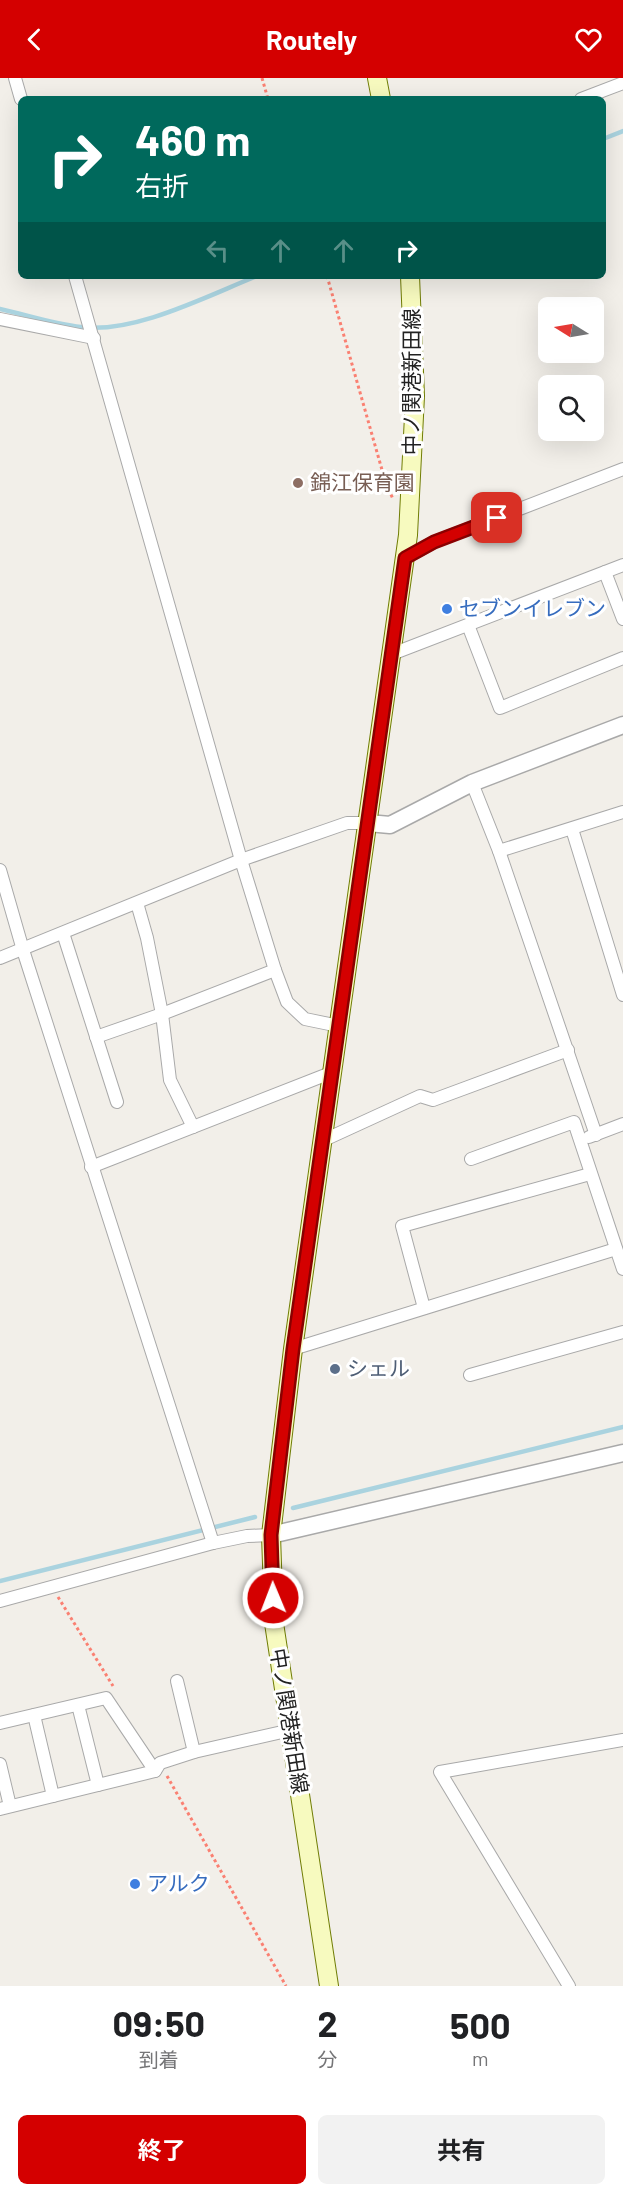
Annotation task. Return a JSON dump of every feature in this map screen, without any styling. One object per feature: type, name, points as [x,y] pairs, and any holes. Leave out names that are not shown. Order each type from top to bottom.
[{"type":"main road","points":[[377,78],[380,96]]},
{"type":"main road","name":"中ノ関港新田線","points":[[329,1986],[274,1623],[271,1535],[293,1349],[408,536],[415,396],[410,279]]},
{"type":"street","points":[[15,78],[20,96]]},
{"type":"street","points":[[589,96],[623,84]]},
{"type":"street","points":[[76,279],[275,970],[287,1002],[305,1019],[339,1026]]},
{"type":"street","points":[[0,320],[94,338]]},
{"type":"street","points":[[405,558],[434,542],[623,469]]},
{"type":"street","points":[[392,654],[623,565]]},
{"type":"street","points":[[605,572],[623,619]]},
{"type":"street","points":[[468,625],[500,708],[623,658]]},
{"type":"street","points":[[0,958],[242,860],[347,823],[390,825],[472,783],[623,725]]},
{"type":"street","points":[[472,783],[499,851],[596,1135]]},
{"type":"street","points":[[499,851],[623,812]]},
{"type":"street","points":[[572,829],[623,995]]},
{"type":"street","points":[[0,870],[91,1167],[213,1543]]},
{"type":"street","points":[[137,903],[147,938],[162,1014],[170,1080],[193,1127]]},
{"type":"street","points":[[63,933],[117,1102]]},
{"type":"street","points":[[96,1037],[275,970]]},
{"type":"street","points":[[324,1140],[420,1096],[433,1100],[568,1050]]},
{"type":"street","points":[[91,1167],[333,1072]]},
{"type":"street","points":[[471,1159],[574,1122],[623,1269]]},
{"type":"street","points":[[579,1141],[623,1124]]},
{"type":"street","points":[[424,1308],[402,1226],[590,1174]]},
{"type":"street","points":[[293,1349],[616,1249]]},
{"type":"street","points":[[470,1375],[623,1332]]},
{"type":"street","points":[[0,1601],[213,1543],[247,1536],[271,1535],[623,1453]]},
{"type":"street","points":[[177,1682],[194,1752]]},
{"type":"street","points":[[0,1723],[106,1698],[158,1767]]},
{"type":"street","points":[[78,1705],[98,1785]]},
{"type":"street","points":[[34,1715],[54,1796]]},
{"type":"street","points":[[0,1764],[5,1808],[98,1785],[158,1767],[194,1752],[291,1730]]},
{"type":"street","points":[[569,1986],[440,1772],[623,1740]]},
{"type":"path","points":[[262,78],[267,96]]},
{"type":"path","points":[[328,279],[386,484],[395,505]]},
{"type":"path","points":[[52,1587],[114,1689]]},
{"type":"path","points":[[158,1767],[286,1986]]},
{"type":"waterway","points":[[606,138],[623,131]]},
{"type":"waterway","points":[[0,309],[61,324],[102,328],[124,325],[170,312],[250,279]]},
{"type":"waterway","points":[[293,1508],[623,1427]]},
{"type":"waterway","points":[[0,1581],[255,1517]]},
{"type":"place","name":"錦江保育園","points":[[298,483]]},
{"type":"place","name":"セブンイレブン","points":[[447,609]]},
{"type":"place","name":"シェル","points":[[335,1369]]},
{"type":"place","name":"アルク","points":[[135,1884]]},
{"type":"route","points":[[273,1598],[271,1535],[293,1349],[405,558],[434,542],[497,518]]}]
